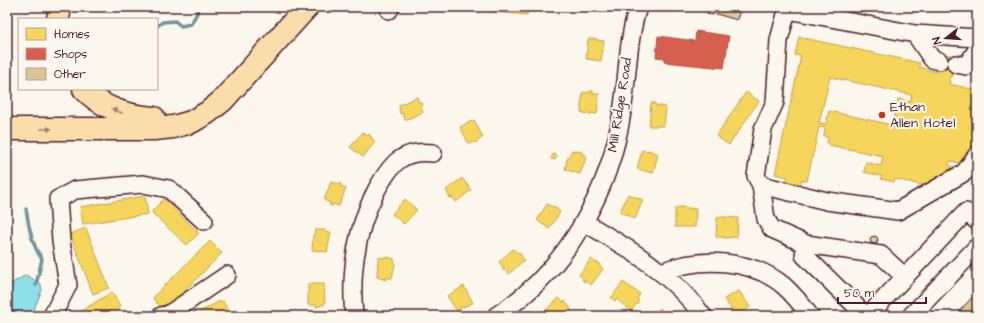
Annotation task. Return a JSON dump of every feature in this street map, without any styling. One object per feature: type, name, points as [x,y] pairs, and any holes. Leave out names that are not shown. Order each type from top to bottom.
[{"type":"highway","points":[[58,18],[60,7]]},
{"type":"highway","points":[[85,90],[102,104],[119,112],[136,117],[154,118],[171,116],[187,111],[201,104],[223,85],[292,7]]},
{"type":"highway","points":[[7,130],[154,129],[173,127],[191,122],[207,113],[231,93],[307,7]]},
{"type":"street","name":"Mill Ridge Road","points":[[496,316],[526,293],[549,270],[584,222],[608,172],[617,143],[632,31],[638,7]]},
{"type":"street","points":[[905,277],[881,255],[806,244],[772,229],[766,219],[761,185],[756,176],[763,129],[775,102],[779,40],[788,8],[915,34],[977,38]]},
{"type":"street","points":[[915,34],[932,59],[939,61]]},
{"type":"street","points":[[956,64],[966,66],[977,50]]},
{"type":"street","points":[[354,316],[353,272],[356,245],[362,221],[372,198],[393,164],[401,158],[411,153],[433,153]]},
{"type":"street","points":[[761,185],[827,201],[898,211],[965,172],[977,155]]},
{"type":"street","points":[[52,316],[68,286],[58,199],[75,190],[143,184],[170,189],[204,221]]},
{"type":"street","points":[[806,244],[804,255],[867,316],[966,212],[977,221]]},
{"type":"street","points":[[584,222],[631,250],[661,272],[680,288],[703,316]]},
{"type":"street","points":[[911,316],[977,247]]},
{"type":"street","points":[[661,272],[694,263],[733,264],[751,268],[767,275],[783,285],[798,300],[810,316]]},
{"type":"street","points":[[161,316],[169,314],[227,275]]},
{"type":"water","points":[[26,275],[41,284],[42,290],[31,316],[7,316],[7,286]]},
{"type":"building: Homes","points":[[443,7],[528,7],[527,15]]},
{"type":"building: Homes","points":[[799,37],[920,63],[919,67],[936,72],[941,53],[958,57],[953,76],[951,75],[949,84],[977,90],[977,139],[975,138],[972,153],[967,152],[964,164],[950,161],[949,165],[953,167],[952,172],[948,171],[946,178],[936,176],[934,185],[930,187],[895,179],[894,182],[881,179],[881,176],[864,172],[866,162],[881,166],[883,156],[829,145],[827,143],[828,137],[824,136],[825,128],[819,127],[807,181],[801,180],[800,185],[787,182],[788,177],[775,174],[801,56],[795,55]],"holes":[[[830,77],[912,95],[910,102],[898,99],[892,125],[829,111],[826,124],[819,123]]]},
{"type":"building: Homes","points":[[588,39],[604,41],[601,61],[586,59]]},
{"type":"building: Homes","points":[[590,91],[599,94],[597,114],[591,113],[590,115],[581,112],[583,92],[590,93]]},
{"type":"building: Homes","points":[[746,92],[759,101],[729,145],[716,136]]},
{"type":"building: Homes","points":[[417,97],[419,103],[421,102],[423,105],[421,106],[423,112],[405,120],[402,113],[400,114],[399,105]]},
{"type":"building: Homes","points":[[651,103],[666,107],[664,126],[649,126]]},
{"type":"building: Homes","points":[[474,120],[483,137],[475,143],[469,144],[460,127]]},
{"type":"building: Homes","points":[[363,132],[367,136],[369,134],[375,142],[363,157],[350,147]]},
{"type":"building: Homes","points":[[572,150],[582,152],[581,153],[587,156],[580,174],[565,169],[567,160]]},
{"type":"building: Homes","points":[[642,150],[648,150],[658,154],[653,173],[637,169]]},
{"type":"building: Homes","points":[[553,154],[557,155],[555,160],[551,159]]},
{"type":"building: Homes","points":[[462,178],[471,190],[456,202],[452,197],[450,198],[446,190]]},
{"type":"building: Homes","points":[[331,182],[341,184],[340,186],[346,188],[339,206],[333,204],[332,206],[329,205],[330,203],[324,200]]},
{"type":"building: Homes","points":[[628,194],[643,200],[635,219],[620,212]]},
{"type":"building: Homes","points":[[145,196],[148,214],[83,224],[80,207]]},
{"type":"building: Homes","points":[[164,199],[199,233],[187,245],[153,214],[152,211]]},
{"type":"building: Homes","points":[[405,199],[417,210],[404,224],[392,214]]},
{"type":"building: Homes","points":[[547,204],[553,207],[554,206],[560,212],[549,229],[537,220]]},
{"type":"building: Homes","points":[[681,207],[696,209],[695,227],[675,227],[675,208]]},
{"type":"building: Homes","points":[[717,218],[738,218],[737,237],[716,237]]},
{"type":"building: Homes","points":[[86,228],[109,288],[93,294],[70,234]]},
{"type":"building: Homes","points":[[315,230],[325,230],[325,232],[331,233],[327,252],[312,250],[313,235]]},
{"type":"building: Homes","points":[[210,241],[222,253],[165,311],[153,299],[156,294]]},
{"type":"building: Homes","points":[[513,249],[517,253],[519,252],[524,260],[509,274],[505,269],[504,271],[502,269],[503,267],[499,262]]},
{"type":"building: Homes","points":[[385,256],[394,259],[395,264],[392,278],[386,278],[386,280],[377,277],[378,257],[385,258]]},
{"type":"building: Homes","points":[[591,259],[596,263],[598,262],[603,269],[591,285],[582,280],[584,279],[579,275]]},
{"type":"building: Homes","points":[[623,282],[640,294],[637,299],[639,301],[631,311],[617,299],[615,301],[611,298]]},
{"type":"building: Homes","points":[[308,284],[324,284],[325,304],[316,307],[316,305],[308,305]]},
{"type":"building: Homes","points":[[464,286],[473,303],[460,308],[461,309],[457,311],[447,296]]},
{"type":"building: Homes","points":[[738,291],[750,307],[740,314],[740,316],[736,316],[724,299]]},
{"type":"building: Homes","points":[[112,292],[121,307],[108,316],[73,316]]},
{"type":"building: Homes","points":[[559,298],[563,302],[565,301],[571,309],[566,316],[550,316],[545,311]]},
{"type":"building: Homes","points":[[223,301],[231,316],[192,316],[218,302]]},
{"type":"building: Homes","points":[[660,308],[661,309],[667,316],[654,316]]},
{"type":"building: Shops","points":[[696,31],[729,36],[724,68],[664,62],[665,58],[656,57],[658,36],[695,41]]},
{"type":"building: Other","points":[[709,7],[741,7],[737,20],[713,13],[713,15],[707,14]]},
{"type":"building: Other","points":[[872,236],[876,236],[878,240],[876,244],[872,244],[870,242],[870,238]]},
{"type":"building: Other","points":[[977,289],[977,316],[955,316],[976,293],[975,292]]},
{"type":"waterway","points":[[158,25],[163,22],[175,21],[181,26],[191,24],[197,13],[198,7]]},
{"type":"waterway","points":[[26,209],[29,229],[38,253],[42,259],[36,285]]},
{"type":"place","name":"Ethan Allen Hotel","points":[[882,115]]}]
